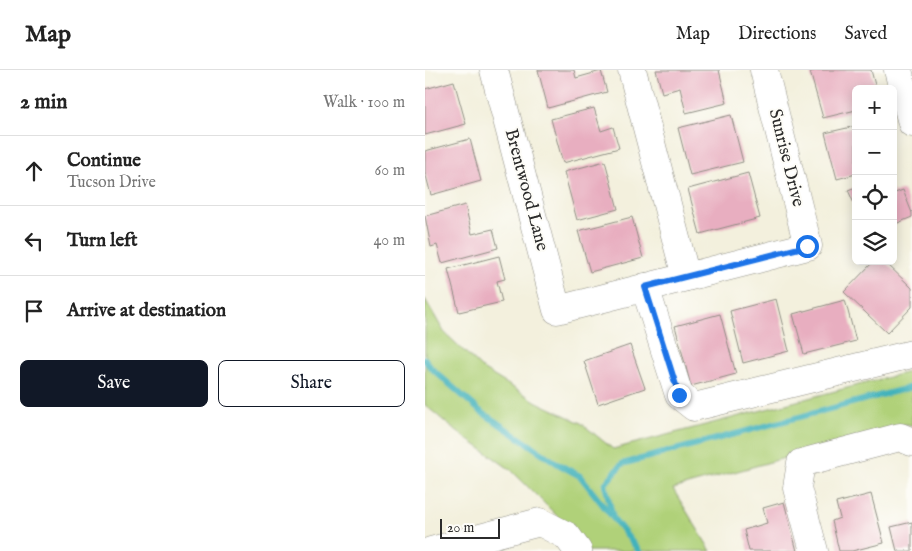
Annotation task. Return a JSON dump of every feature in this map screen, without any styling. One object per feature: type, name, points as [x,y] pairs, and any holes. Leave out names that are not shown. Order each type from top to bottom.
[{"type":"street","name":"Brentwood Lane","points":[[494,70],[557,310],[645,287]]},
{"type":"street","points":[[632,70],[686,277],[645,287],[679,395],[694,407],[912,354]]},
{"type":"street","name":"Sunrise Drive","points":[[686,277],[807,246],[764,70]]},
{"type":"street","points":[[898,70],[912,123]]},
{"type":"street","points":[[814,551],[797,488],[801,462],[900,438],[912,442]]},
{"type":"street","points":[[431,551],[540,522],[567,536],[578,551]]},
{"type":"green space","points":[[425,299],[444,332],[484,370],[537,402],[581,423],[613,449],[912,371],[912,427],[907,424],[673,489],[711,551],[584,551],[560,519],[511,470],[456,431],[425,405]]},
{"type":"building","points":[[538,70],[574,70],[576,78],[601,71],[607,92],[548,108]]},
{"type":"building","points":[[656,70],[719,70],[727,103],[686,113],[680,88],[662,93]]},
{"type":"building","points":[[818,70],[871,70],[875,85],[852,85],[852,111],[823,118],[810,72]]},
{"type":"building","points":[[454,81],[466,124],[425,135],[425,89]]},
{"type":"building","points":[[594,108],[601,131],[613,127],[619,148],[563,163],[551,119]]},
{"type":"building","points":[[731,115],[743,162],[690,175],[678,128]]},
{"type":"building","points":[[852,127],[852,175],[837,179],[825,133]]},
{"type":"building","points":[[470,139],[481,181],[431,195],[425,172],[425,151]]},
{"type":"building","points":[[605,161],[618,209],[577,220],[564,172]]},
{"type":"building","points":[[748,173],[760,218],[700,234],[688,189]]},
{"type":"building","points":[[852,188],[852,199],[848,190]]},
{"type":"building","points":[[903,190],[912,217],[897,223],[897,192]]},
{"type":"building","points":[[465,205],[472,234],[493,229],[498,248],[442,263],[437,245],[431,247],[425,216]]},
{"type":"building","points":[[632,217],[643,258],[590,272],[578,231]]},
{"type":"building","points":[[499,256],[505,279],[497,281],[502,302],[459,312],[448,269]]},
{"type":"building","points":[[870,265],[888,265],[912,288],[912,307],[887,333],[844,292]]},
{"type":"building","points":[[776,299],[789,351],[743,363],[730,311]]},
{"type":"building","points":[[845,300],[856,341],[804,354],[793,314]]},
{"type":"building","points":[[720,314],[736,374],[691,386],[675,326]]},
{"type":"building","points":[[630,345],[645,388],[598,404],[584,361]]},
{"type":"building","points":[[871,494],[884,543],[852,551],[839,551],[832,521],[840,518],[836,503]]},
{"type":"building","points":[[784,502],[797,551],[749,551],[744,530],[767,523],[763,508]]},
{"type":"building","points":[[912,522],[912,551],[897,551],[891,527]]},
{"type":"waterway","points":[[425,359],[431,368],[480,411],[558,464],[580,476],[639,551]]},
{"type":"waterway","points":[[613,518],[605,484],[622,464],[912,387]]},
{"type":"route","points":[[679,395],[645,287],[807,246]]}]
